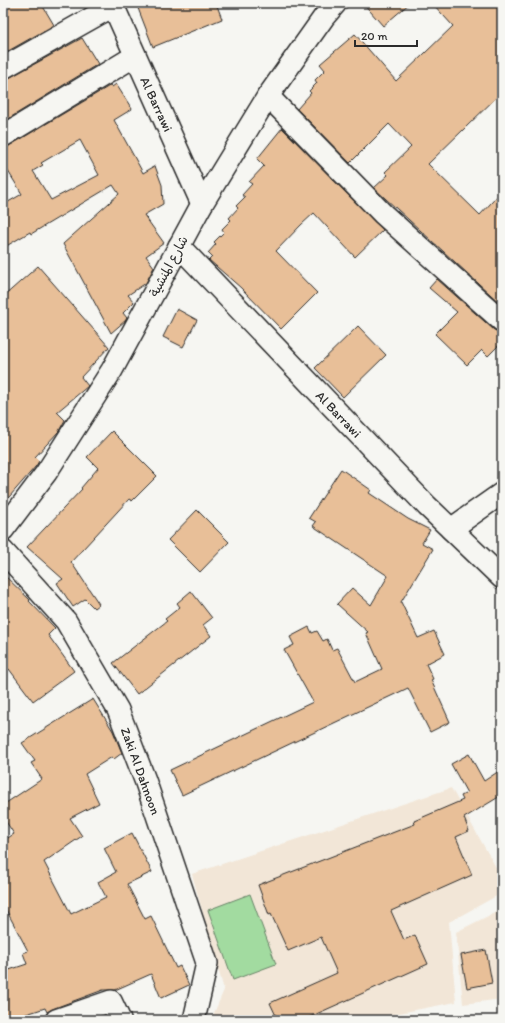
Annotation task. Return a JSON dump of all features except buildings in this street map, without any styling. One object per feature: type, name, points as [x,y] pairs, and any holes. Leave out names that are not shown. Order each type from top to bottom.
[{"type":"street","name":"شارع المنشية","points":[[3,530],[46,474],[112,370],[202,204],[268,96],[324,17],[336,3]]},
{"type":"street","points":[[3,68],[112,4]]},
{"type":"street","name":"Al Barrawi","points":[[112,4],[202,204]]},
{"type":"street","points":[[3,136],[135,56]]},
{"type":"street","points":[[268,96],[383,214],[502,321]]},
{"type":"street","name":"Al Barrawi","points":[[179,246],[451,529],[502,578]]},
{"type":"street","points":[[451,529],[502,492]]},
{"type":"street","name":"Zaki Al Dahnoon","points":[[3,551],[66,621],[118,710],[145,780],[207,963],[194,1020]]},
{"type":"street","points":[[56,1020],[111,1001],[120,1020]]},
{"type":"shaded area","points":[[451,788],[502,878],[502,893],[449,922],[456,1002],[364,1020],[211,1020],[224,990],[192,874]]},
{"type":"shaded area","points":[[502,909],[502,999],[463,1004],[456,932]]},
{"type":"green space","points":[[250,894],[276,964],[233,980],[208,910]]}]
